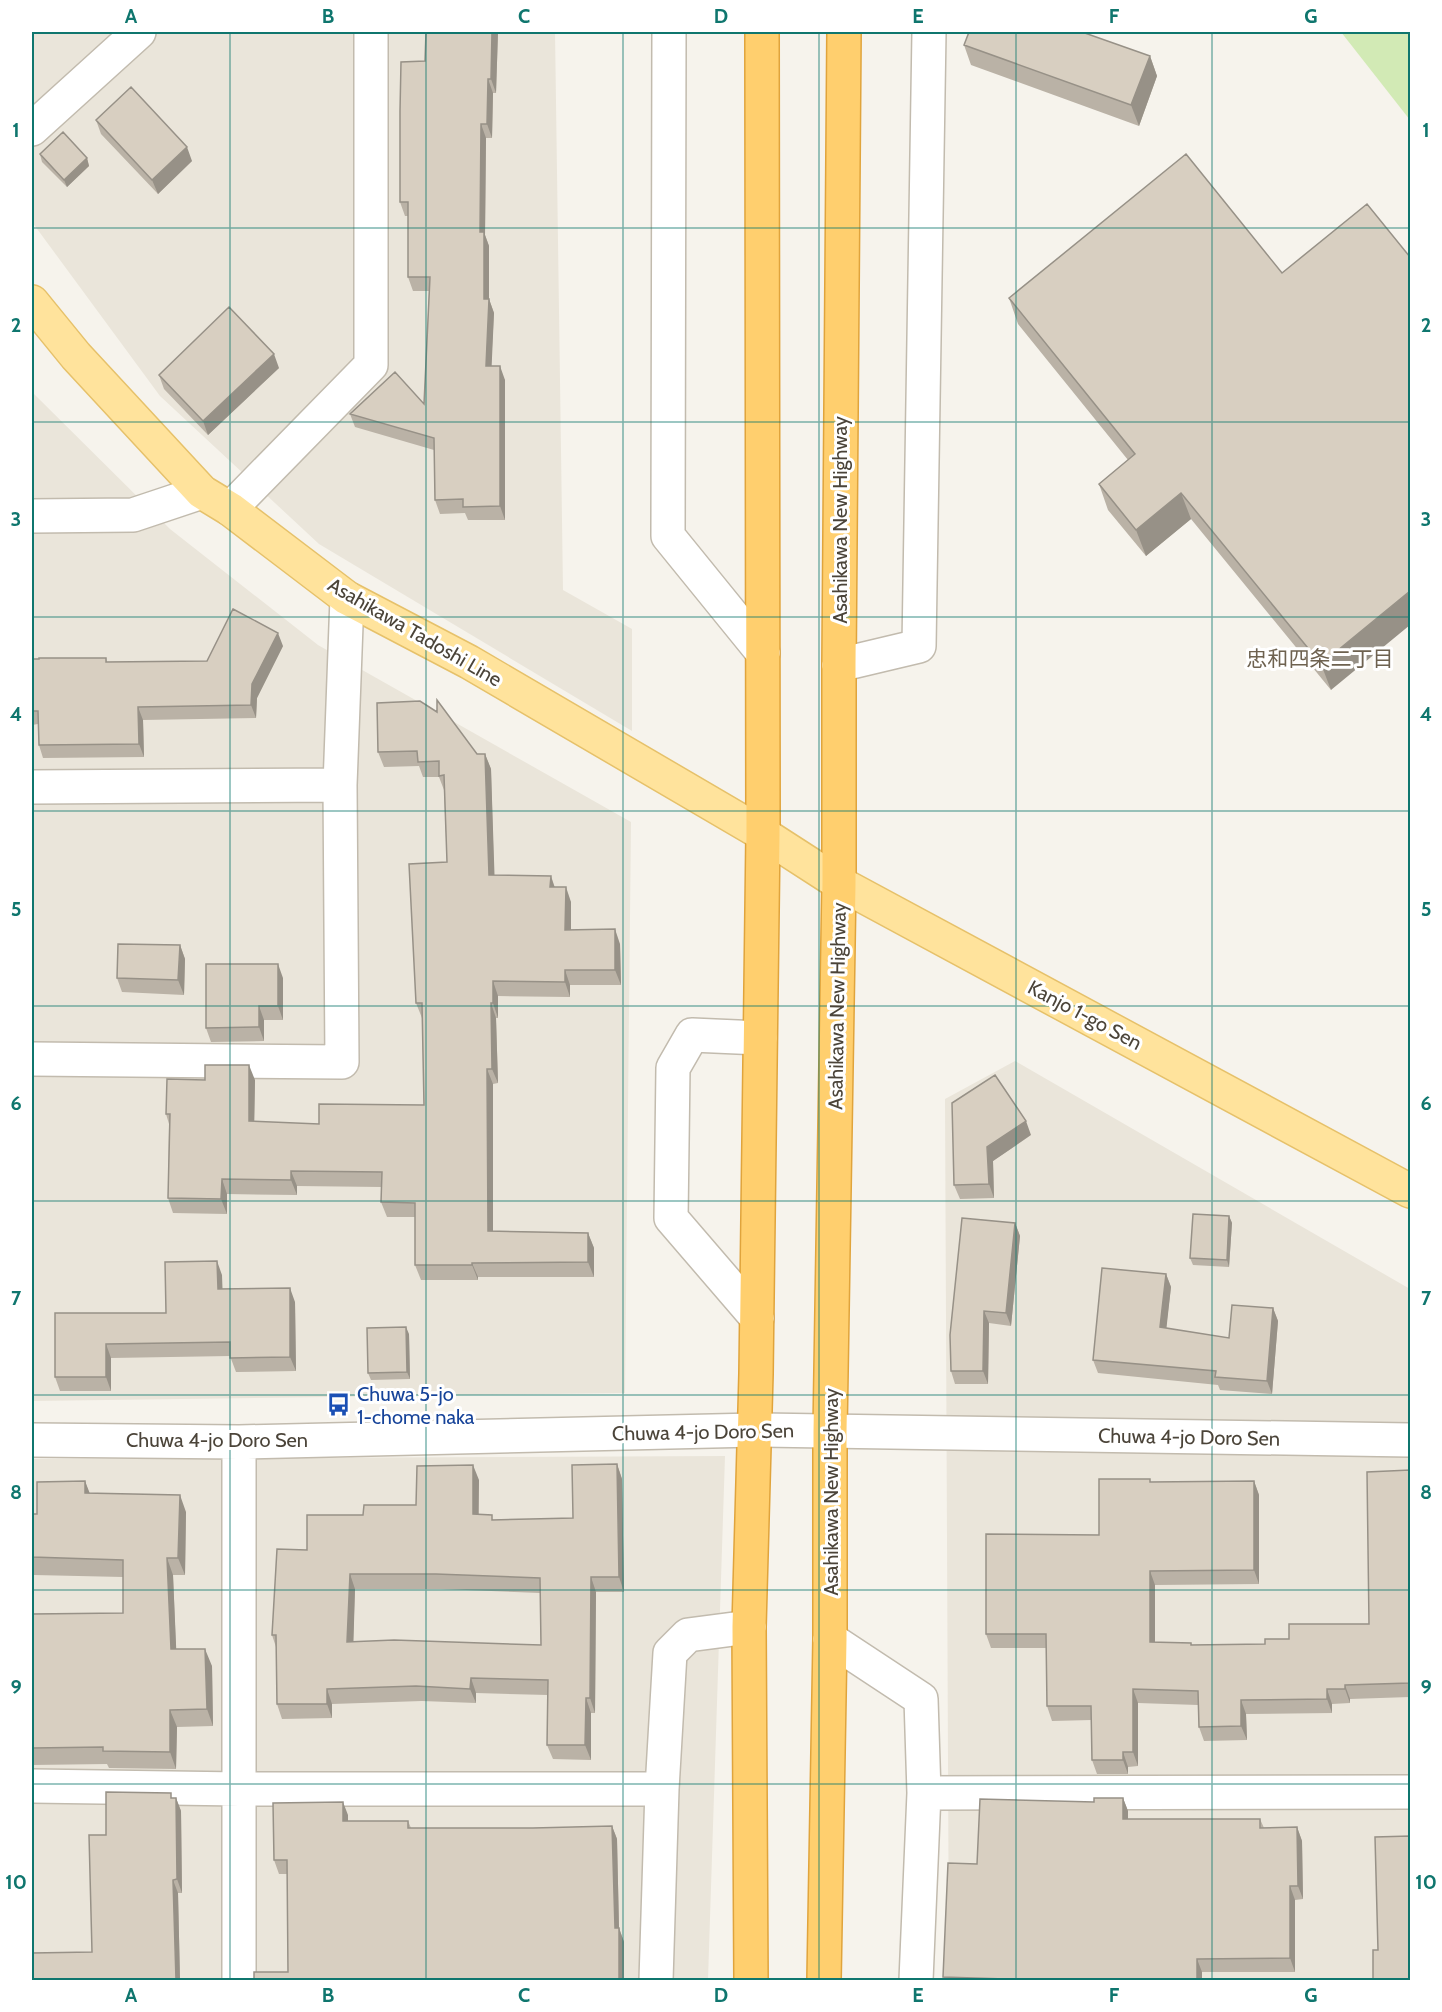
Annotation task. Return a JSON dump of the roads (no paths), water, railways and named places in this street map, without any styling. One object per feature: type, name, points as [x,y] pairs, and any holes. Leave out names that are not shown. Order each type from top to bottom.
[{"type":"highway","points":[[751,1980],[749,1627],[757,1318],[763,834],[762,32]]},
{"type":"highway","name":"Asahikawa New Highway","points":[[824,1980],[839,883],[838,665],[844,32]]},
{"type":"main road","name":"Asahikawa Tadoshi Line","points":[[32,302],[76,356],[202,492],[230,509],[347,598],[469,663],[763,834]]},
{"type":"main road","name":"Kanjo 1-go Sen","points":[[763,834],[839,883],[1410,1191]]},
{"type":"street","points":[[32,129],[139,32]]},
{"type":"street","points":[[230,509],[371,365],[371,32]]},
{"type":"street","points":[[669,32],[668,537],[763,653]]},
{"type":"street","points":[[838,665],[919,646],[929,32]]},
{"type":"street","points":[[32,516],[133,515],[202,492]]},
{"type":"street","points":[[32,1059],[342,1062],[340,785],[347,598]]},
{"type":"street","points":[[32,787],[340,785]]},
{"type":"street","points":[[757,1318],[670,1218],[673,1068],[692,1035],[760,1038]]},
{"type":"street","name":"Chuwa 4-jo Doro Sen","points":[[32,1440],[239,1442],[755,1430],[1410,1440]]},
{"type":"street","points":[[238,1980],[239,1442]]},
{"type":"street","points":[[656,1980],[662,1789],[670,1653],[688,1635],[749,1627]]},
{"type":"street","points":[[830,1639],[921,1699],[924,1793],[916,1980]]},
{"type":"street","points":[[32,1786],[240,1789],[662,1789]]},
{"type":"street","points":[[924,1793],[1410,1792]]},
{"type":"place","name":"Chuwa 5-jo 1-chome naka","points":[[339,1405]]},
{"type":"district","name":"忠和四条二丁目","points":[[1320,658]]}]
